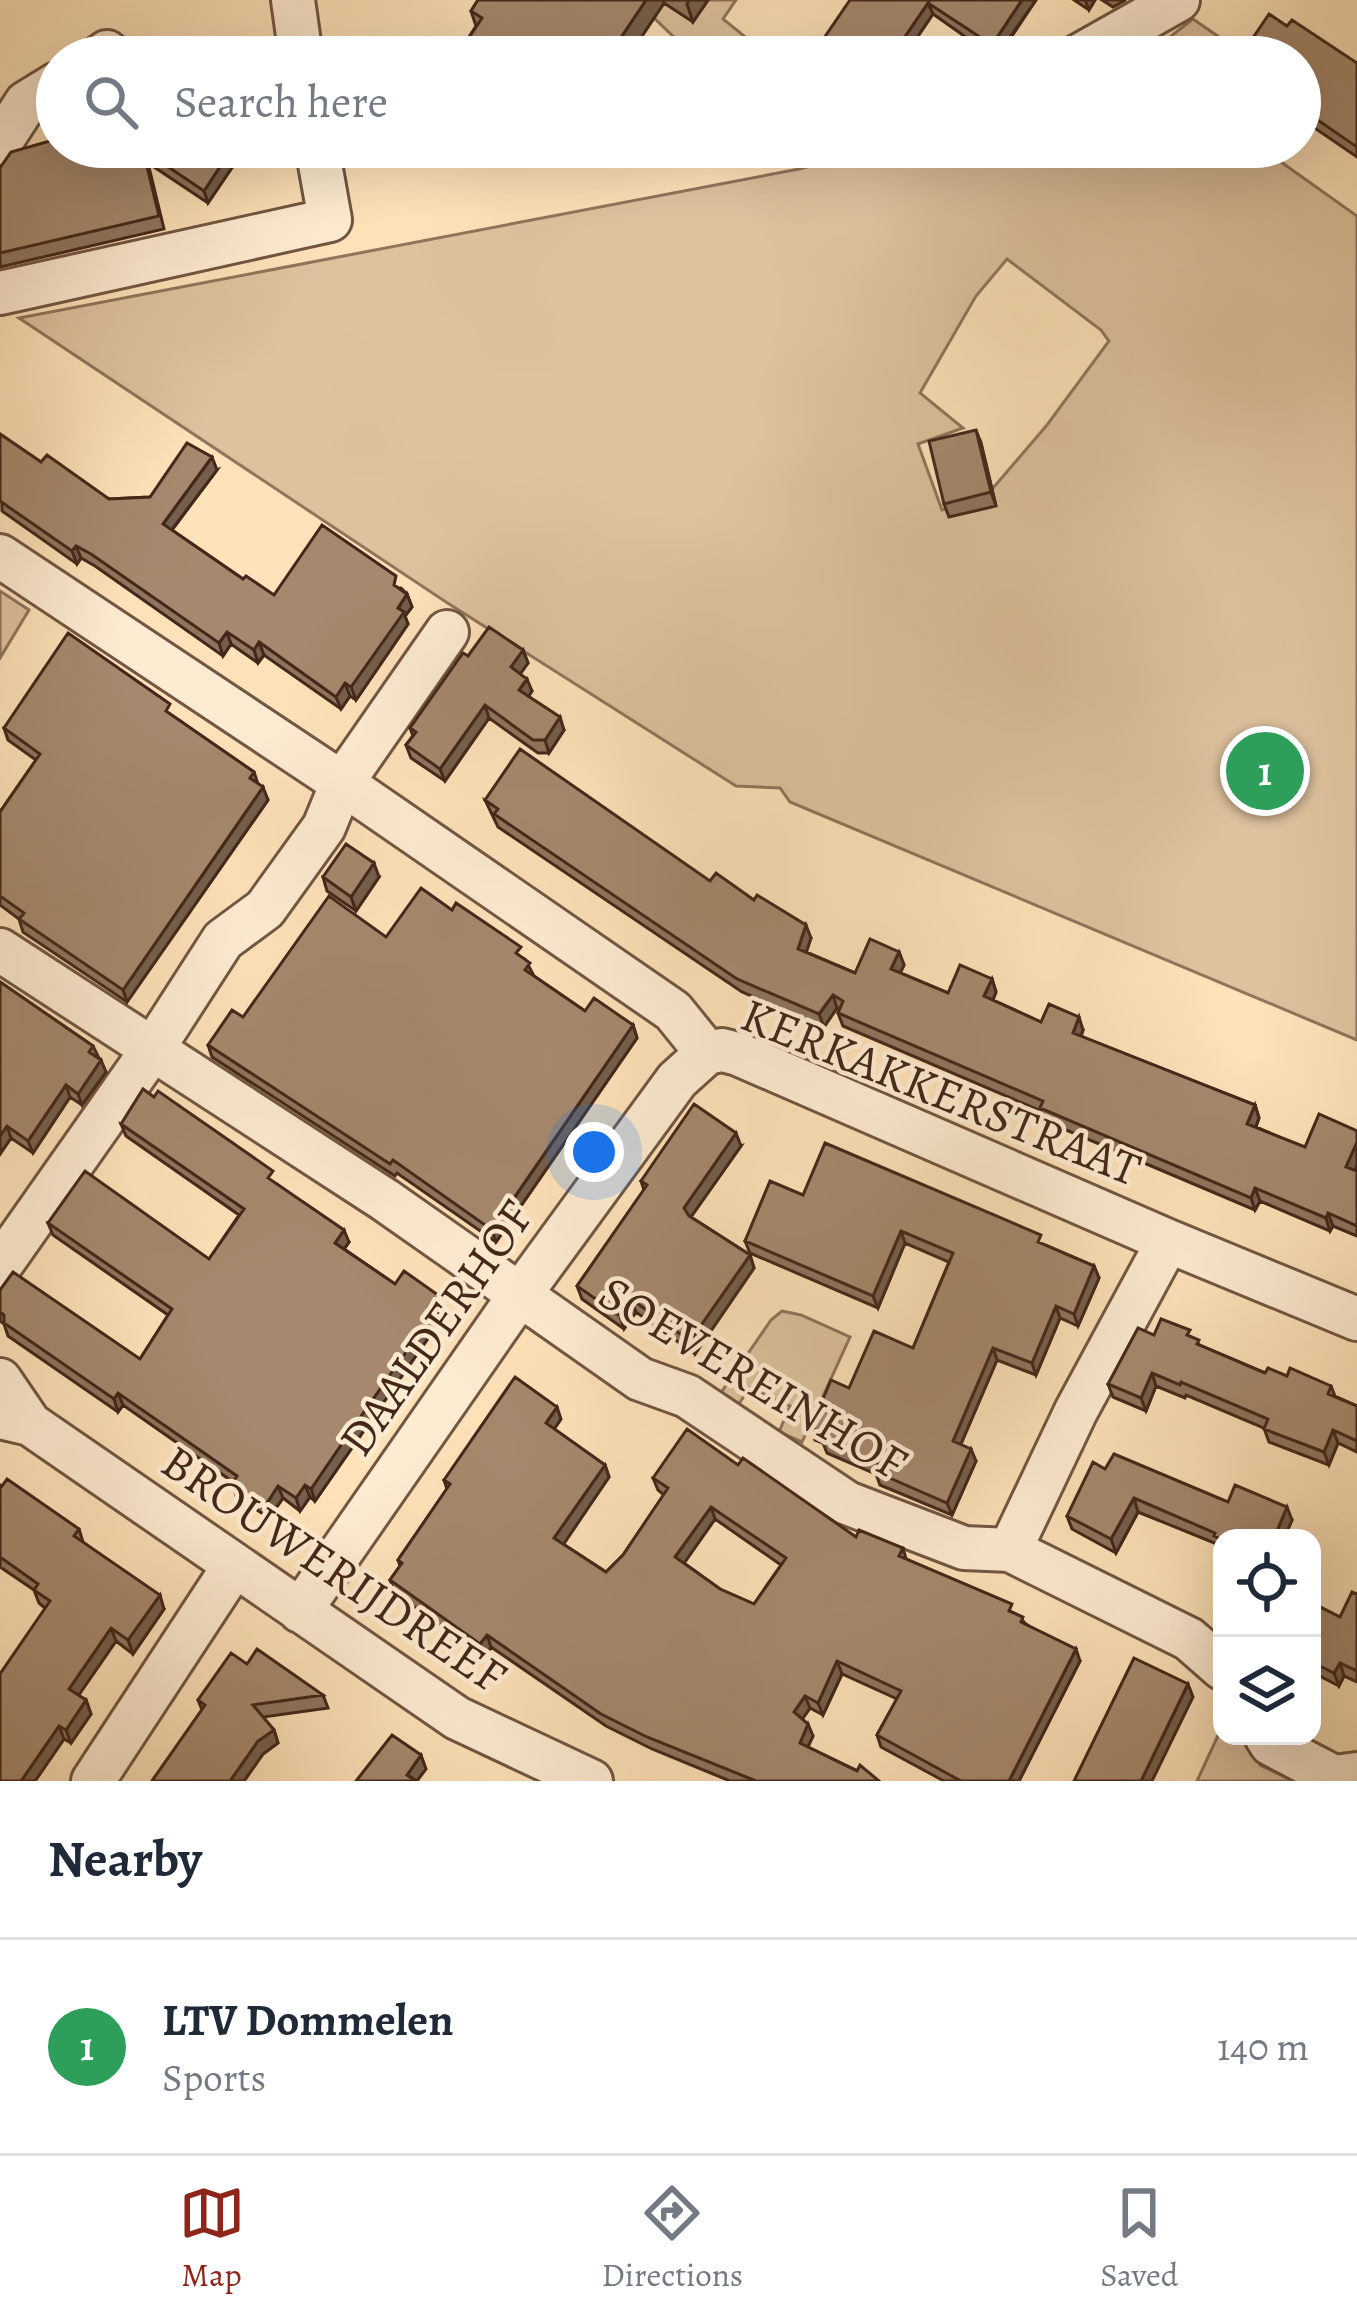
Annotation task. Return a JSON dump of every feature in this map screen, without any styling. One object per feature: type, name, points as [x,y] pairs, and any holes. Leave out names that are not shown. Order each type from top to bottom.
[{"type":"street","points":[[293,0],[298,36]]},
{"type":"street","points":[[1114,36],[1178,0]]},
{"type":"street","points":[[0,143],[26,103],[36,97]]},
{"type":"street","points":[[0,293],[330,220],[321,168]]},
{"type":"street","name":"KERKAKKERSTRAAT","points":[[0,556],[673,1011],[706,1053],[738,1054],[1357,1318]]},
{"type":"street","points":[[0,1266],[223,940],[265,909],[324,827],[342,783],[447,632]]},
{"type":"street","name":"SOEVEREINHOF","points":[[0,950],[385,1200],[640,1379],[687,1396],[847,1503],[964,1548],[1010,1550],[1190,1639],[1213,1660]]},
{"type":"street","name":"DAALDERHOF","points":[[300,1611],[519,1296],[677,1080],[706,1053]]},
{"type":"street","points":[[1010,1550],[1076,1411],[1168,1241]]},
{"type":"street","name":"BROUWERIJDREEF","points":[[0,1379],[15,1421],[457,1718],[504,1764],[591,1781]]},
{"type":"street","points":[[93,1781],[234,1566]]},
{"type":"street","points":[[1272,1745],[1334,1777],[1357,1774]]},
{"type":"shaded area","points":[[657,0],[736,0],[723,19],[744,36],[673,36],[651,15]]},
{"type":"shaded area","points":[[1193,19],[1217,36],[1171,36]]},
{"type":"shaded area","points":[[803,168],[1290,168],[1357,216],[1357,1040],[790,802],[780,788],[736,786],[446,602],[19,318]],"holes":[[[1007,259],[1109,341],[988,494],[942,510],[918,444],[963,428],[920,393],[976,296]]]},
{"type":"shaded area","points":[[0,591],[29,610],[0,658]]},
{"type":"shaded area","points":[[782,1311],[850,1337],[802,1442],[779,1432],[790,1406],[750,1388],[733,1412],[716,1400]]},
{"type":"shaded area","points":[[1214,1745],[1250,1745],[1260,1765],[1293,1781],[1197,1781]]},
{"type":"building","points":[[478,0],[646,0],[622,36],[470,36],[482,18],[471,11]]},
{"type":"building","points":[[850,0],[930,0],[905,36],[825,36]]},
{"type":"building","points":[[1022,0],[998,36],[978,36],[928,3]]},
{"type":"building","points":[[1269,14],[1287,26],[1292,20],[1316,36],[1254,36]]},
{"type":"building","points":[[1321,39],[1357,63],[1357,147],[1321,122]]},
{"type":"building","points":[[36,145],[36,168],[147,168],[159,216],[0,253],[0,168],[11,152]]},
{"type":"building","points":[[170,168],[219,168],[204,191]]},
{"type":"building","points":[[976,430],[991,492],[944,504],[929,441]]},
{"type":"building","points":[[0,434],[41,462],[47,455],[109,499],[150,497],[187,443],[212,457],[163,524],[274,595],[322,525],[396,576],[394,585],[407,594],[398,608],[404,612],[351,687],[345,683],[336,697],[259,642],[254,650],[227,632],[219,643],[91,554],[76,546],[72,551],[0,501]]},
{"type":"building","points":[[489,627],[523,650],[511,667],[527,679],[519,690],[560,717],[545,740],[533,740],[485,705],[440,769],[406,745],[416,732],[410,728],[463,653],[468,656]]},
{"type":"building","points":[[68,633],[170,704],[166,711],[254,772],[250,778],[263,787],[123,990],[19,919],[24,913],[0,896],[0,812],[40,754],[4,728]]},
{"type":"building","points":[[520,749],[710,881],[716,873],[754,900],[757,895],[806,925],[798,949],[855,973],[870,939],[899,952],[891,969],[948,993],[960,965],[992,979],[984,996],[1041,1022],[1049,1004],[1079,1017],[1073,1033],[1255,1105],[1247,1124],[1305,1147],[1319,1114],[1357,1131],[1346,1167],[1357,1171],[1357,1226],[1255,1188],[1251,1198],[1040,1108],[1043,1101],[838,1013],[843,1001],[833,995],[819,1014],[737,979],[494,814],[498,809],[485,800]]},
{"type":"building","points":[[346,844],[374,863],[351,897],[323,877]]},
{"type":"building","points":[[421,888],[452,910],[456,903],[521,947],[516,953],[530,963],[525,970],[585,1011],[594,998],[633,1025],[492,1230],[393,1160],[390,1164],[208,1045],[232,1010],[243,1017],[329,896],[386,937]]},
{"type":"building","points":[[0,982],[93,1046],[89,1052],[101,1060],[78,1094],[66,1085],[28,1141],[7,1126],[0,1136]]},
{"type":"building","points":[[143,1089],[154,1097],[158,1091],[273,1171],[268,1178],[344,1230],[335,1243],[395,1284],[404,1271],[438,1295],[428,1308],[434,1312],[311,1489],[305,1485],[296,1498],[278,1486],[265,1506],[232,1484],[237,1476],[118,1393],[114,1399],[4,1323],[0,1290],[13,1272],[140,1359],[172,1309],[48,1223],[85,1171],[209,1259],[244,1209],[121,1124]]},
{"type":"building","points":[[694,1104],[736,1133],[684,1208],[689,1216],[750,1255],[690,1341],[631,1299],[620,1316],[577,1286],[647,1185],[641,1181]]},
{"type":"building","points":[[825,1143],[1041,1235],[1038,1242],[1094,1266],[1074,1314],[1056,1306],[1032,1363],[993,1348],[953,1441],[971,1449],[947,1503],[876,1472],[879,1465],[822,1441],[825,1434],[811,1427],[831,1380],[849,1388],[874,1331],[913,1348],[953,1253],[901,1231],[873,1296],[745,1241],[770,1181],[803,1195]]},
{"type":"building","points":[[1161,1319],[1190,1330],[1187,1335],[1199,1340],[1197,1344],[1265,1373],[1268,1368],[1287,1376],[1290,1368],[1331,1386],[1328,1394],[1357,1406],[1357,1441],[1333,1430],[1324,1452],[1264,1429],[1268,1419],[1152,1373],[1141,1398],[1108,1384],[1138,1328],[1154,1335]]},
{"type":"building","points":[[515,1377],[557,1407],[546,1423],[605,1465],[554,1538],[606,1572],[668,1488],[653,1478],[687,1429],[738,1465],[743,1458],[856,1537],[859,1530],[903,1548],[899,1556],[1012,1604],[1009,1611],[1023,1617],[1021,1622],[1076,1649],[1009,1781],[961,1781],[877,1735],[901,1691],[837,1661],[818,1703],[805,1696],[794,1712],[808,1724],[800,1743],[857,1771],[860,1765],[879,1781],[756,1781],[601,1714],[487,1635],[480,1644],[390,1580],[402,1563],[398,1560],[450,1484],[444,1480]],"holes":[[[711,1507],[786,1558],[754,1604],[720,1589],[675,1557]]]},
{"type":"building","points":[[1114,1454],[1228,1502],[1235,1485],[1287,1507],[1278,1529],[1213,1532],[1134,1498],[1111,1539],[1067,1516],[1093,1462],[1105,1469]]},
{"type":"building","points":[[7,1479],[79,1529],[74,1536],[160,1595],[128,1640],[111,1628],[69,1689],[86,1700],[66,1730],[59,1726],[21,1781],[0,1781],[0,1674],[50,1601],[34,1590],[38,1584],[0,1557],[0,1485]]},
{"type":"building","points":[[1352,1592],[1357,1594],[1357,1671],[1340,1663],[1334,1673],[1321,1666],[1321,1608],[1340,1617]]},
{"type":"building","points":[[257,1649],[323,1695],[253,1705],[274,1730],[258,1741],[230,1781],[152,1781],[205,1705],[198,1700],[231,1653],[247,1664]]},
{"type":"building","points":[[1134,1658],[1188,1684],[1141,1781],[1074,1781]]},
{"type":"building","points":[[392,1735],[421,1755],[407,1775],[416,1781],[356,1781]]},
{"type":"place","name":"LTV Dommelen","points":[[1265,771]]}]
